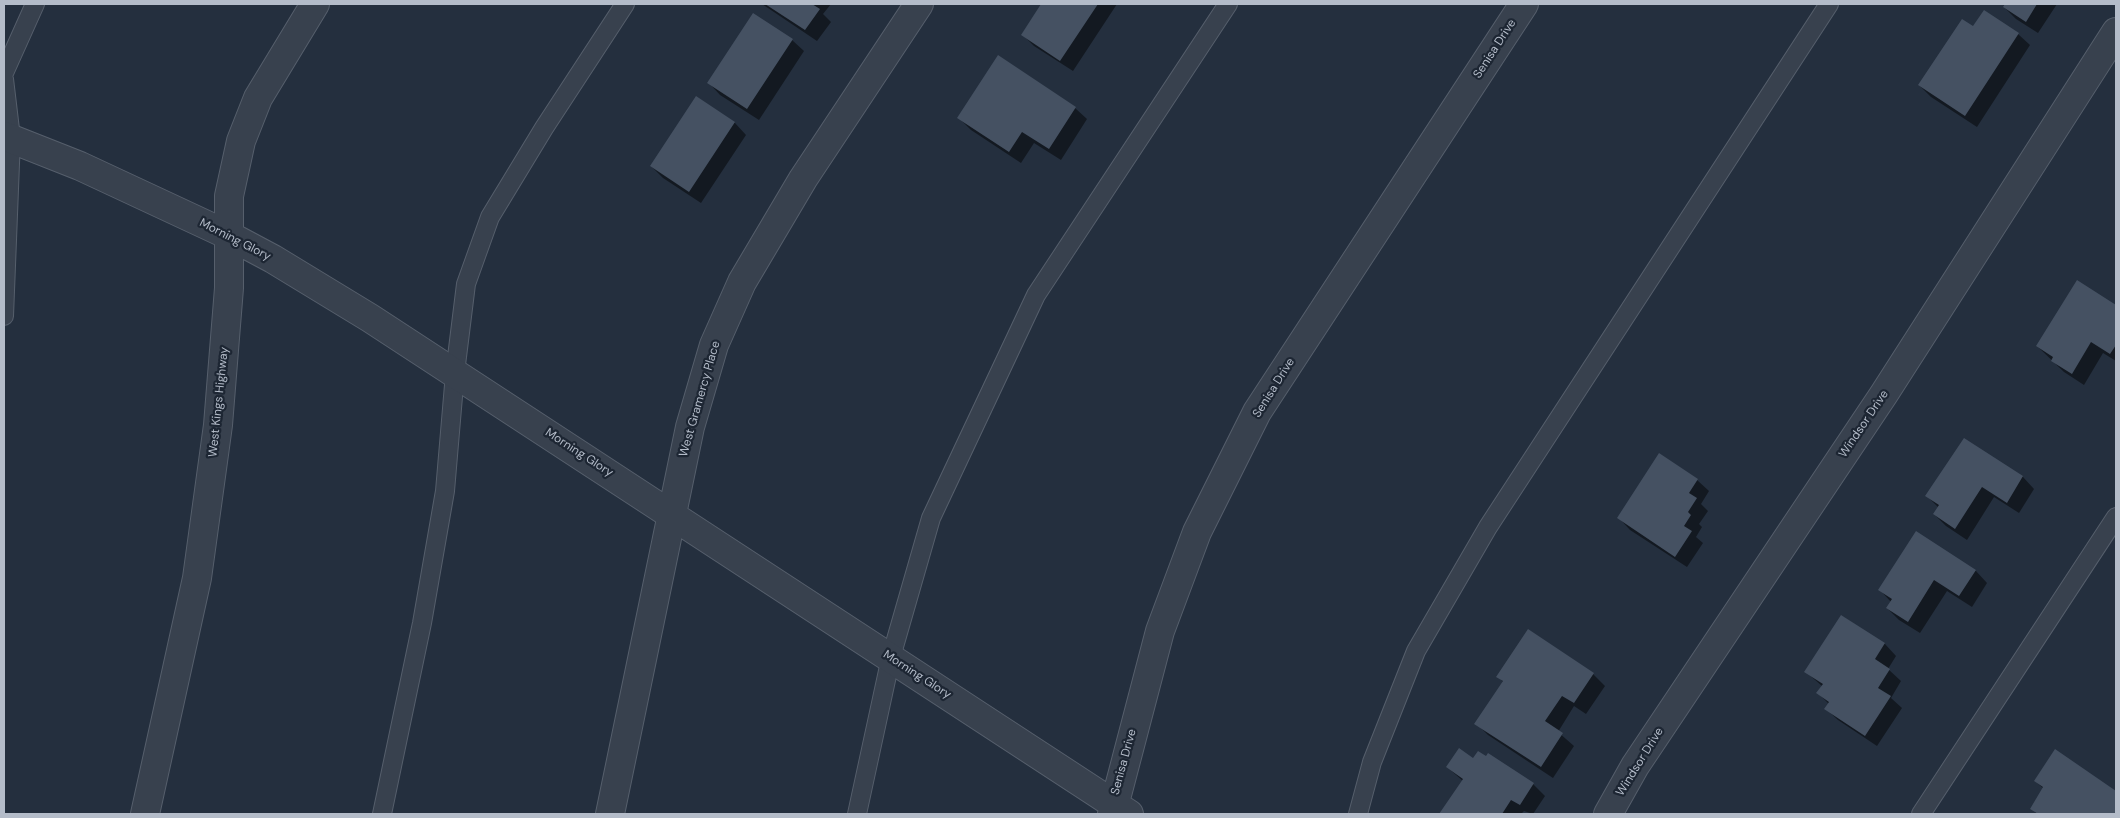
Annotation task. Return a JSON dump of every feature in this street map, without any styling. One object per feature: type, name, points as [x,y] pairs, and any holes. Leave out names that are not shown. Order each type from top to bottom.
[{"type":"street","name":"West Kings Highway","points":[[145,814],[197,578],[218,426],[229,288],[229,196],[241,141],[258,98],[315,4]]},
{"type":"street","name":"West Gramercy Place","points":[[610,814],[671,513],[690,428],[714,345],[742,282],[803,179],[919,4]]},
{"type":"street","name":"Senisa Drive","points":[[1118,811],[1160,631],[1197,532],[1257,412],[1524,4]]},
{"type":"street","name":"Windsor Drive","points":[[1608,814],[1635,766],[1884,394],[2116,32]]},
{"type":"street","name":"Morning Glory","points":[[7,137],[80,166],[228,236],[273,259],[354,308],[891,657],[1118,811]]},
{"type":"lane","points":[[4,73],[35,4]]},
{"type":"lane","points":[[382,814],[422,623],[445,491],[455,373],[466,284],[490,217],[544,128],[625,4]]},
{"type":"lane","points":[[856,814],[891,657],[931,518],[1036,295],[1228,4]]},
{"type":"lane","points":[[1358,814],[1372,762],[1416,651],[1473,551],[1829,4]]},
{"type":"lane","points":[[4,79],[7,137],[4,316]]},
{"type":"lane","points":[[1921,814],[2116,517]]},
{"type":"building","points":[[765,4],[812,4],[820,9],[805,30]]},
{"type":"building","points":[[1041,4],[1098,4],[1060,61],[1021,35]]},
{"type":"building","points":[[2005,4],[2037,4],[2026,22],[2003,7]]},
{"type":"building","points":[[1984,10],[2019,33],[1965,116],[1918,85],[1962,19],[1973,26]]},
{"type":"building","points":[[753,13],[793,39],[747,109],[707,83]]},
{"type":"building","points":[[998,55],[1076,107],[1049,149],[1022,132],[1009,152],[957,118]]},
{"type":"building","points":[[696,96],[735,122],[689,192],[650,166]]},
{"type":"building","points":[[2077,280],[2116,305],[2116,345],[2110,354],[2091,342],[2072,374],[2051,361],[2053,357],[2036,346]]},
{"type":"building","points":[[1964,438],[2023,476],[2007,503],[1982,487],[1955,529],[1933,514],[1939,505],[1925,496]]},
{"type":"building","points":[[1659,453],[1698,479],[1689,493],[1697,498],[1688,512],[1691,515],[1684,526],[1692,531],[1675,557],[1617,518]]},
{"type":"building","points":[[1916,531],[1976,570],[1959,596],[1934,580],[1908,622],[1886,608],[1892,599],[1878,590]]},
{"type":"building","points":[[1841,615],[1885,643],[1875,659],[1890,669],[1878,688],[1891,696],[1865,736],[1824,709],[1829,702],[1816,693],[1823,684],[1804,672]]},
{"type":"building","points":[[1528,629],[1594,673],[1574,703],[1562,696],[1545,721],[1563,733],[1541,767],[1474,724],[1503,681],[1496,677]]},
{"type":"building","points":[[1459,748],[1473,758],[1478,751],[1486,756],[1488,753],[1534,783],[1520,805],[1511,800],[1502,814],[1439,814],[1463,779],[1446,767]]},
{"type":"building","points":[[2055,749],[2116,791],[2116,814],[2038,814],[2030,809],[2043,787],[2034,781]]}]
